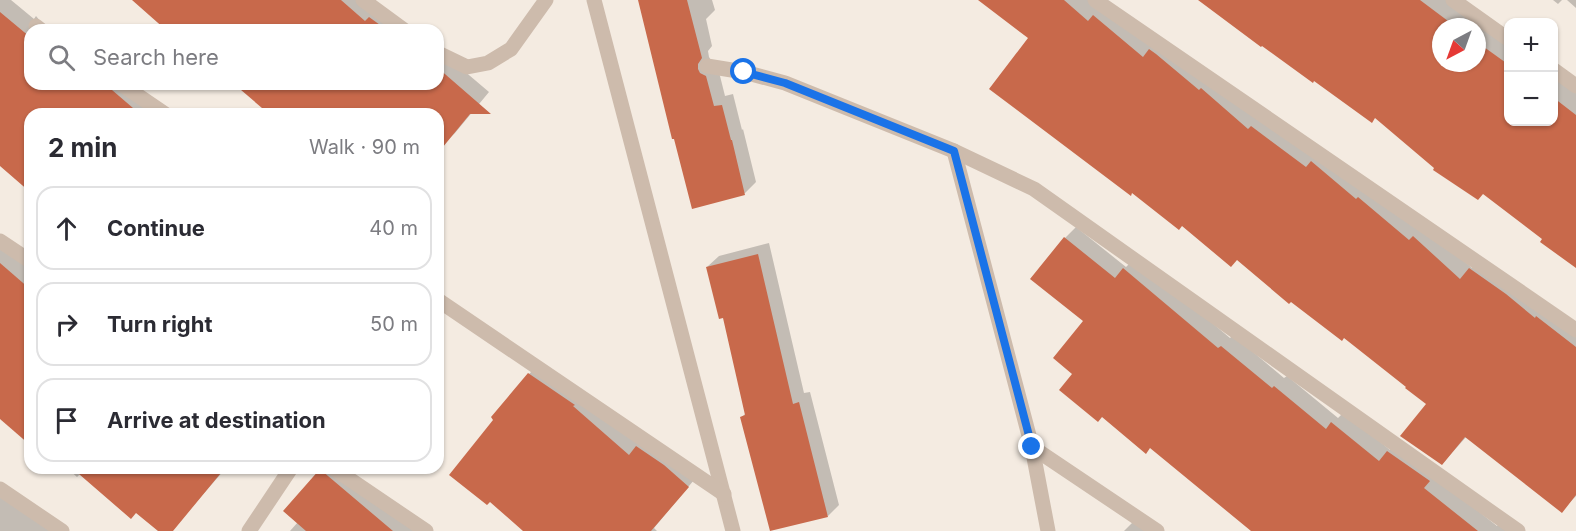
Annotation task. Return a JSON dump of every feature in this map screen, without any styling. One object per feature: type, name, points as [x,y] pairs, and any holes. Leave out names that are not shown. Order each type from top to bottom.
[{"type":"street","points":[[363,0],[396,24]]},
{"type":"street","points":[[444,56],[467,67],[488,63],[512,49],[546,0]]},
{"type":"street","points":[[594,0],[733,531]]},
{"type":"street","points":[[1095,0],[1576,330]]},
{"type":"street","points":[[1453,0],[1504,36]]},
{"type":"street","points":[[707,66],[744,72],[785,83],[954,151],[1034,189],[1518,531]]},
{"type":"street","points":[[1557,72],[1576,86]]},
{"type":"street","points":[[130,90],[156,108]]},
{"type":"street","points":[[954,151],[1032,447],[1047,531]]},
{"type":"street","points":[[0,241],[24,257]]},
{"type":"street","points":[[444,304],[724,494]]},
{"type":"street","points":[[1032,447],[1157,531]]},
{"type":"street","points":[[249,531],[287,474]]},
{"type":"street","points":[[342,474],[426,531]]},
{"type":"street","points":[[0,489],[62,531]]},
{"type":"building","points":[[132,0],[341,0],[365,21],[369,17],[379,24],[159,24]]},
{"type":"building","points":[[638,0],[687,0],[702,58],[698,69],[706,76],[714,106],[722,105],[745,195],[692,209],[674,139],[672,139]]},
{"type":"building","points":[[978,0],[1064,0],[1088,21],[1093,15],[1143,57],[1149,49],[1156,54],[1199,90],[1201,88],[1248,129],[1251,126],[1306,167],[1311,161],[1409,240],[1413,236],[1460,279],[1469,268],[1576,347],[1576,495],[1562,513],[1465,437],[1442,465],[1400,436],[1426,404],[1406,387],[1344,338],[1342,341],[1291,302],[1289,304],[1237,260],[1231,267],[1182,226],[1179,230],[1132,193],[1131,196],[989,89],[1028,38]]},
{"type":"building","points":[[1198,0],[1420,0],[1444,18],[1432,18],[1432,72],[1486,72],[1486,48],[1504,61],[1504,126],[1558,126],[1558,101],[1576,115],[1576,268],[1540,242],[1542,239],[1483,194],[1478,200],[1433,170],[1434,168],[1375,118],[1372,123],[1314,81],[1313,83]]},
{"type":"building","points":[[0,12],[24,32],[24,90],[112,90],[133,108],[24,108],[24,187],[0,166]]},
{"type":"building","points":[[444,73],[491,114],[470,114],[444,146],[444,108],[262,108],[241,90],[444,90]]},
{"type":"building","points":[[1064,237],[1115,278],[1123,268],[1218,348],[1221,346],[1326,429],[1331,422],[1379,461],[1387,451],[1430,481],[1424,488],[1478,531],[1251,531],[1150,448],[1146,454],[1102,417],[1098,422],[1059,390],[1072,374],[1053,358],[1083,321],[1030,279]]},
{"type":"building","points":[[758,254],[793,404],[799,402],[828,517],[770,531],[740,417],[745,415],[723,318],[719,319],[706,267]]},
{"type":"building","points":[[0,263],[24,284],[24,440],[0,419]]},
{"type":"building","points":[[528,373],[575,405],[573,406],[629,455],[636,446],[664,465],[689,487],[651,531],[523,531],[490,502],[487,505],[449,475],[493,420],[491,417]]},
{"type":"building","points":[[79,474],[220,474],[173,531],[158,531],[136,513],[131,519]]},
{"type":"building","points":[[316,474],[326,474],[393,531],[306,531],[283,511]]},
{"type":"route","points":[[744,72],[785,83],[954,151],[1032,447]]}]
